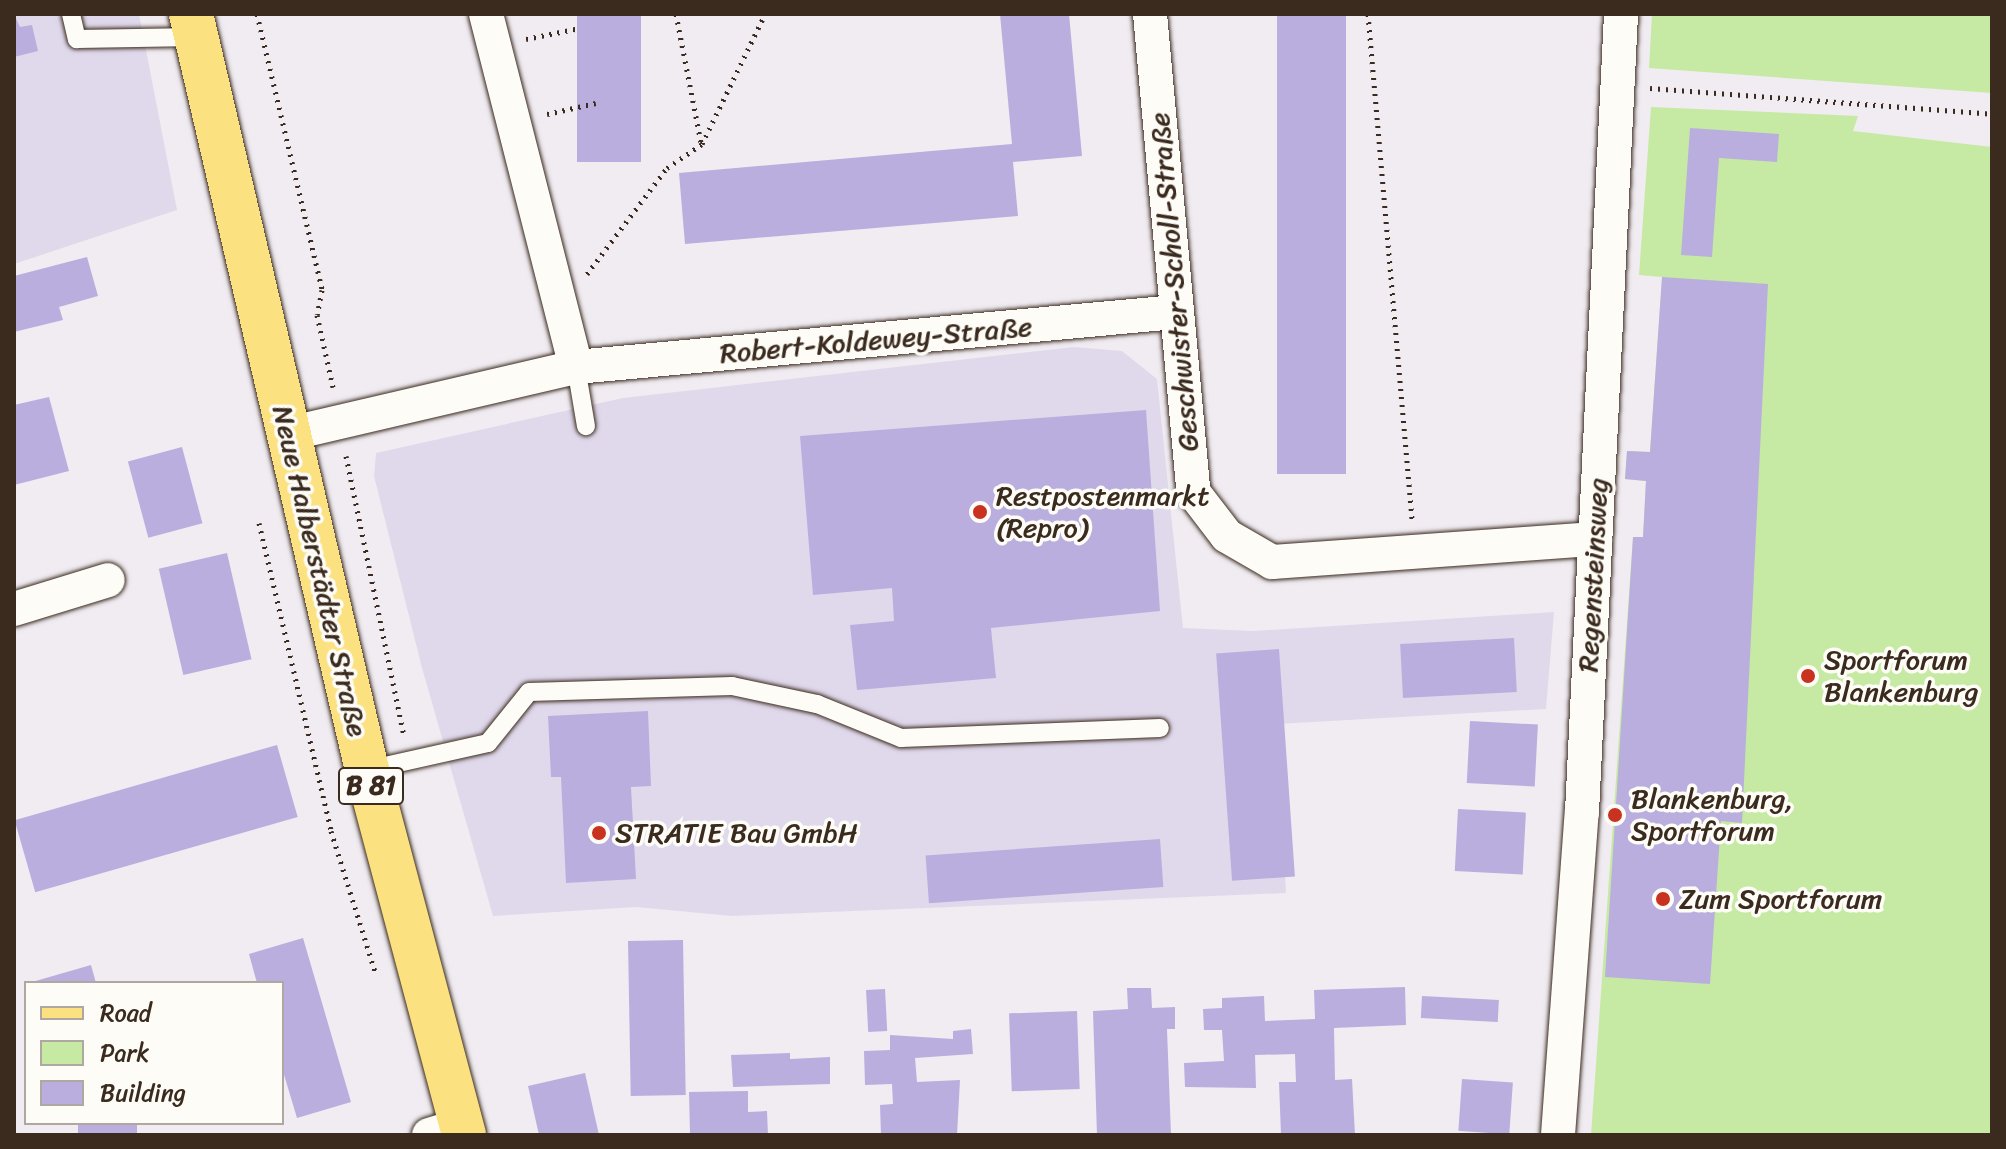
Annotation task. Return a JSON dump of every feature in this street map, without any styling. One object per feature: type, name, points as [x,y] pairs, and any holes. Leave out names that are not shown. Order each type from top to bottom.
[{"type":"main road","name":"Neue Halberstädter Straße","points":[[194,25],[452,1132]]},
{"type":"street","name":"Geschwister-Scholl-Straße","points":[[1150,14],[1194,493],[1227,536],[1272,562],[1595,539]]},
{"type":"street","name":"Regensteinsweg","points":[[1558,1135],[1595,539],[1621,14]]},
{"type":"street","points":[[490,30],[576,367]]},
{"type":"street","name":"Robert-Koldewey-Straße","points":[[288,434],[576,367],[1176,312]]},
{"type":"street","points":[[14,609],[108,580]]},
{"type":"lane","points":[[71,14],[77,39],[194,25]]},
{"type":"lane","points":[[576,367],[586,426]]},
{"type":"lane","points":[[367,770],[488,743],[529,692],[732,686],[817,704],[901,738],[1160,728]]},
{"type":"path","points":[[257,14],[322,290],[317,315],[410,760]]},
{"type":"path","points":[[676,14],[702,144]]},
{"type":"path","points":[[563,307],[667,168],[702,144],[765,14]]},
{"type":"path","points":[[1368,14],[1415,553]]},
{"type":"path","points":[[490,30],[580,28]]},
{"type":"path","points":[[1617,85],[1992,114]]},
{"type":"path","points":[[514,121],[596,103]]},
{"type":"path","points":[[259,523],[331,831],[379,983]]},
{"type":"shaded area","points":[[14,14],[139,14],[177,210],[14,264]]},
{"type":"shaded area","points":[[1074,347],[1122,351],[1157,379],[1183,628],[1253,631],[1554,612],[1546,709],[1277,724],[1286,893],[732,916],[636,907],[493,916],[422,668],[374,476],[376,453],[623,398]]},
{"type":"green space","points":[[1652,14],[1992,14],[1992,93],[1649,68]]},
{"type":"green space","name":"Sportforum Blankenburg","points":[[1651,107],[1858,116],[1853,131],[1992,147],[1992,1135],[1591,1135],[1633,537],[1643,537],[1646,481],[1625,479],[1627,451],[1650,452],[1662,277],[1639,275]]},
{"type":"building","points":[[14,14],[20,27],[32,25],[38,51],[14,57]]},
{"type":"building","points":[[577,14],[641,14],[641,162],[577,162]]},
{"type":"building","points":[[1000,14],[1069,14],[1082,156],[1013,162],[1018,216],[685,244],[679,173],[1012,144]]},
{"type":"building","points":[[1277,14],[1346,14],[1346,474],[1277,474]]},
{"type":"building","points":[[1690,128],[1779,134],[1777,162],[1719,158],[1712,257],[1681,255]]},
{"type":"building","points":[[87,257],[98,296],[59,307],[63,320],[14,332],[14,276]]},
{"type":"building","points":[[1662,277],[1768,284],[1742,823],[1721,821],[1710,984],[1605,977],[1633,537],[1643,537],[1646,481],[1625,479],[1627,451],[1650,452]]},
{"type":"building","points":[[49,397],[69,471],[14,485],[14,405]]},
{"type":"building","name":"Restpostenmarkt (Repro)","points":[[1146,410],[1160,611],[991,628],[996,678],[857,690],[850,625],[894,621],[892,588],[813,595],[800,436]]},
{"type":"building","points":[[182,447],[202,523],[148,538],[128,461]]},
{"type":"building","points":[[227,553],[252,659],[183,675],[159,569]]},
{"type":"building","points":[[1514,638],[1517,692],[1403,698],[1400,644]]},
{"type":"building","points":[[1279,649],[1295,876],[1232,881],[1216,653]]},
{"type":"building","name":"STRATIE Bau GmbH","points":[[648,711],[651,786],[631,787],[636,879],[566,883],[561,777],[551,777],[548,716]]},
{"type":"building","points":[[1470,721],[1538,725],[1535,786],[1467,783]]},
{"type":"building","points":[[277,745],[298,817],[35,892],[15,820]]},
{"type":"building","points":[[1458,809],[1526,813],[1523,874],[1455,871]]},
{"type":"building","points":[[1160,839],[1163,887],[929,903],[926,855]]},
{"type":"building","points":[[303,938],[351,1102],[297,1118],[284,1075],[284,981],[256,981],[249,954]]},
{"type":"building","points":[[683,940],[686,1095],[631,1096],[628,941]]},
{"type":"building","points":[[91,965],[95,981],[35,981]]},
{"type":"building","points":[[1405,987],[1406,1025],[1334,1028],[1335,1080],[1352,1079],[1355,1135],[1281,1135],[1279,1082],[1296,1082],[1295,1054],[1255,1055],[1256,1088],[1185,1087],[1184,1063],[1224,1061],[1222,1030],[1204,1030],[1203,1009],[1222,1008],[1222,998],[1264,996],[1265,1021],[1315,1019],[1314,990]]},
{"type":"building","points":[[1127,988],[1151,988],[1152,1008],[1175,1007],[1175,1029],[1167,1029],[1171,1135],[1097,1135],[1093,1011],[1128,1009]]},
{"type":"building","points":[[885,989],[887,1031],[868,1032],[866,990]]},
{"type":"building","points":[[1422,996],[1499,1000],[1498,1022],[1421,1018]]},
{"type":"building","points":[[1077,1011],[1080,1089],[1012,1091],[1009,1013]]},
{"type":"building","points":[[971,1029],[973,1054],[915,1058],[917,1082],[960,1080],[957,1135],[881,1135],[880,1105],[893,1104],[892,1084],[865,1085],[864,1051],[890,1050],[890,1035],[953,1039],[953,1031]]},
{"type":"building","points":[[790,1053],[790,1059],[830,1057],[830,1084],[733,1087],[731,1055]]},
{"type":"building","points":[[585,1073],[599,1135],[539,1135],[528,1086]]},
{"type":"building","points":[[1462,1079],[1513,1083],[1509,1134],[1458,1131]]},
{"type":"building","points":[[748,1091],[748,1112],[767,1111],[768,1135],[690,1134],[689,1092]]},
{"type":"building","points":[[78,1125],[137,1125],[137,1135],[78,1135]]},
{"type":"place","name":"Restpostenmarkt (Repro)","points":[[980,512]]},
{"type":"place","name":"Sportforum Blankenburg","points":[[1808,676]]},
{"type":"place","name":"Blankenburg, Sportforum","points":[[1615,815]]},
{"type":"place","name":"STRATIE Bau GmbH","points":[[599,833]]},
{"type":"place","name":"Zum Sportforum","points":[[1663,899]]}]
